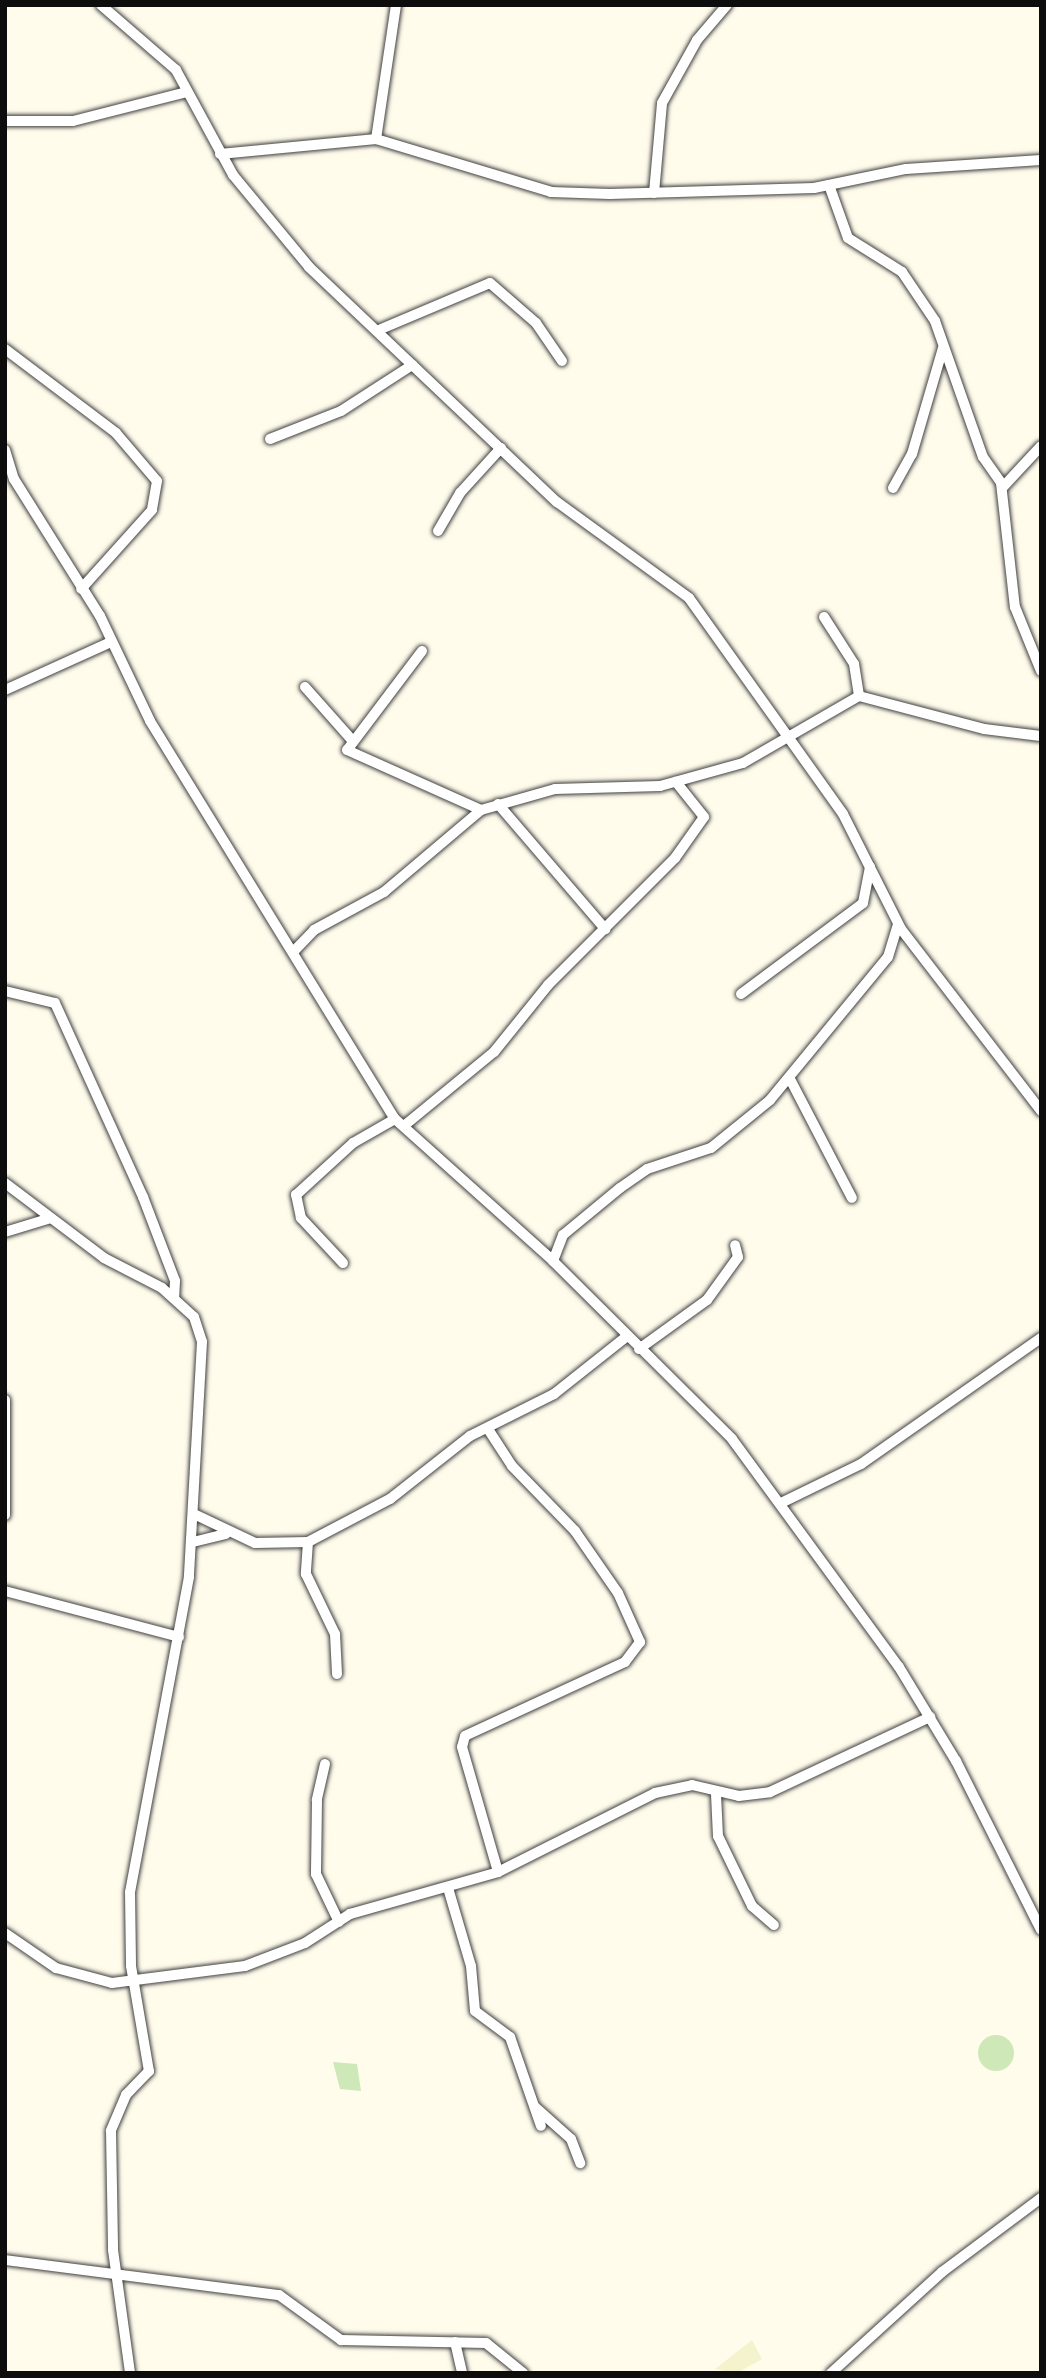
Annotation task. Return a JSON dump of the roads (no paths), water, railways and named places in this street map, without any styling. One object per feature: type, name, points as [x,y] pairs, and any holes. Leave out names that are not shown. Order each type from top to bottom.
[{"type":"street","points":[[101,5],[167,61],[220,154],[309,267],[381,329],[412,365],[557,502],[689,598],[789,736],[871,864],[898,924],[1041,1111]]},
{"type":"street","points":[[376,139],[396,5]]},
{"type":"street","points":[[654,193],[663,103],[697,40],[727,5]]},
{"type":"street","points":[[5,121],[84,119],[187,92]]},
{"type":"street","points":[[220,154],[376,139],[551,192],[654,193],[829,185],[906,169],[1041,160]]},
{"type":"street","points":[[829,185],[848,238],[916,287],[944,344],[973,434],[1002,488],[1015,607],[1041,671]]},
{"type":"street","points":[[381,329],[490,283],[536,323],[562,361]]},
{"type":"street","points":[[893,488],[912,454],[944,344]]},
{"type":"street","points":[[5,349],[116,433],[157,481],[152,510],[81,589]]},
{"type":"street","points":[[270,439],[341,411],[412,365]]},
{"type":"street","points":[[1002,488],[1041,446]]},
{"type":"street","points":[[438,531],[460,493],[501,448]]},
{"type":"street","points":[[5,450],[13,479],[81,589],[199,804],[295,950],[400,1122],[553,1261],[626,1337],[716,1420],[781,1503],[930,1717],[1041,1930]]},
{"type":"street","points":[[824,617],[854,664],[859,696]]},
{"type":"street","points":[[5,690],[111,642]]},
{"type":"street","points":[[422,651],[351,739],[349,753],[481,810]]},
{"type":"street","points":[[305,687],[351,739]]},
{"type":"street","points":[[295,950],[314,930],[384,892],[481,810],[555,789],[676,782],[743,763],[859,696],[984,729],[1041,736]]},
{"type":"street","points":[[344,1263],[301,1219],[296,1195],[353,1143],[400,1122],[494,1052],[605,929],[675,858],[704,817],[676,782]]},
{"type":"street","points":[[498,804],[605,929]]},
{"type":"street","points":[[741,994],[863,903],[871,864]]},
{"type":"street","points":[[553,1261],[563,1235],[620,1188],[647,1169],[711,1148],[790,1079],[888,957],[898,924]]},
{"type":"street","points":[[5,991],[55,1003],[143,1197],[176,1281],[173,1298]]},
{"type":"street","points":[[790,1079],[852,1198]]},
{"type":"street","points":[[5,1183],[51,1218],[173,1298],[194,1317],[202,1342],[193,1542],[179,1637],[130,1892],[133,1980],[149,2071],[126,2095],[111,2131],[117,2277],[130,2373]]},
{"type":"street","points":[[5,1232],[51,1218]]},
{"type":"street","points":[[639,1349],[707,1300],[738,1257],[736,1245]]},
{"type":"street","points":[[196,1516],[226,1534],[291,1547],[308,1542],[369,1512],[488,1429],[554,1394],[626,1337]]},
{"type":"street","points":[[781,1503],[861,1464],[1041,1338]]},
{"type":"street","points":[[5,1400],[5,1515]]},
{"type":"street","points":[[488,1429],[512,1466],[575,1531],[628,1610],[640,1642],[625,1662],[465,1736],[462,1747],[498,1872]]},
{"type":"street","points":[[193,1542],[226,1534]]},
{"type":"street","points":[[308,1542],[306,1574],[335,1634],[337,1674]]},
{"type":"street","points":[[5,1591],[179,1637]]},
{"type":"street","points":[[5,1933],[56,1968],[112,1983],[245,1966],[339,1922],[498,1872],[665,1790],[692,1784],[716,1794],[754,1795],[791,1785],[930,1717]]},
{"type":"street","points":[[325,1764],[317,1800],[316,1874],[339,1922]]},
{"type":"street","points":[[716,1794],[718,1836],[752,1906],[774,1925]]},
{"type":"street","points":[[448,1888],[471,1966],[475,2011],[510,2037],[541,2126]]},
{"type":"street","points":[[535,2106],[571,2139],[580,2163]]},
{"type":"street","points":[[831,2373],[942,2272],[1041,2199]]},
{"type":"street","points":[[5,2260],[117,2277],[279,2295],[341,2340],[486,2343],[523,2373]]},
{"type":"street","points":[[455,2342],[462,2373]]}]
